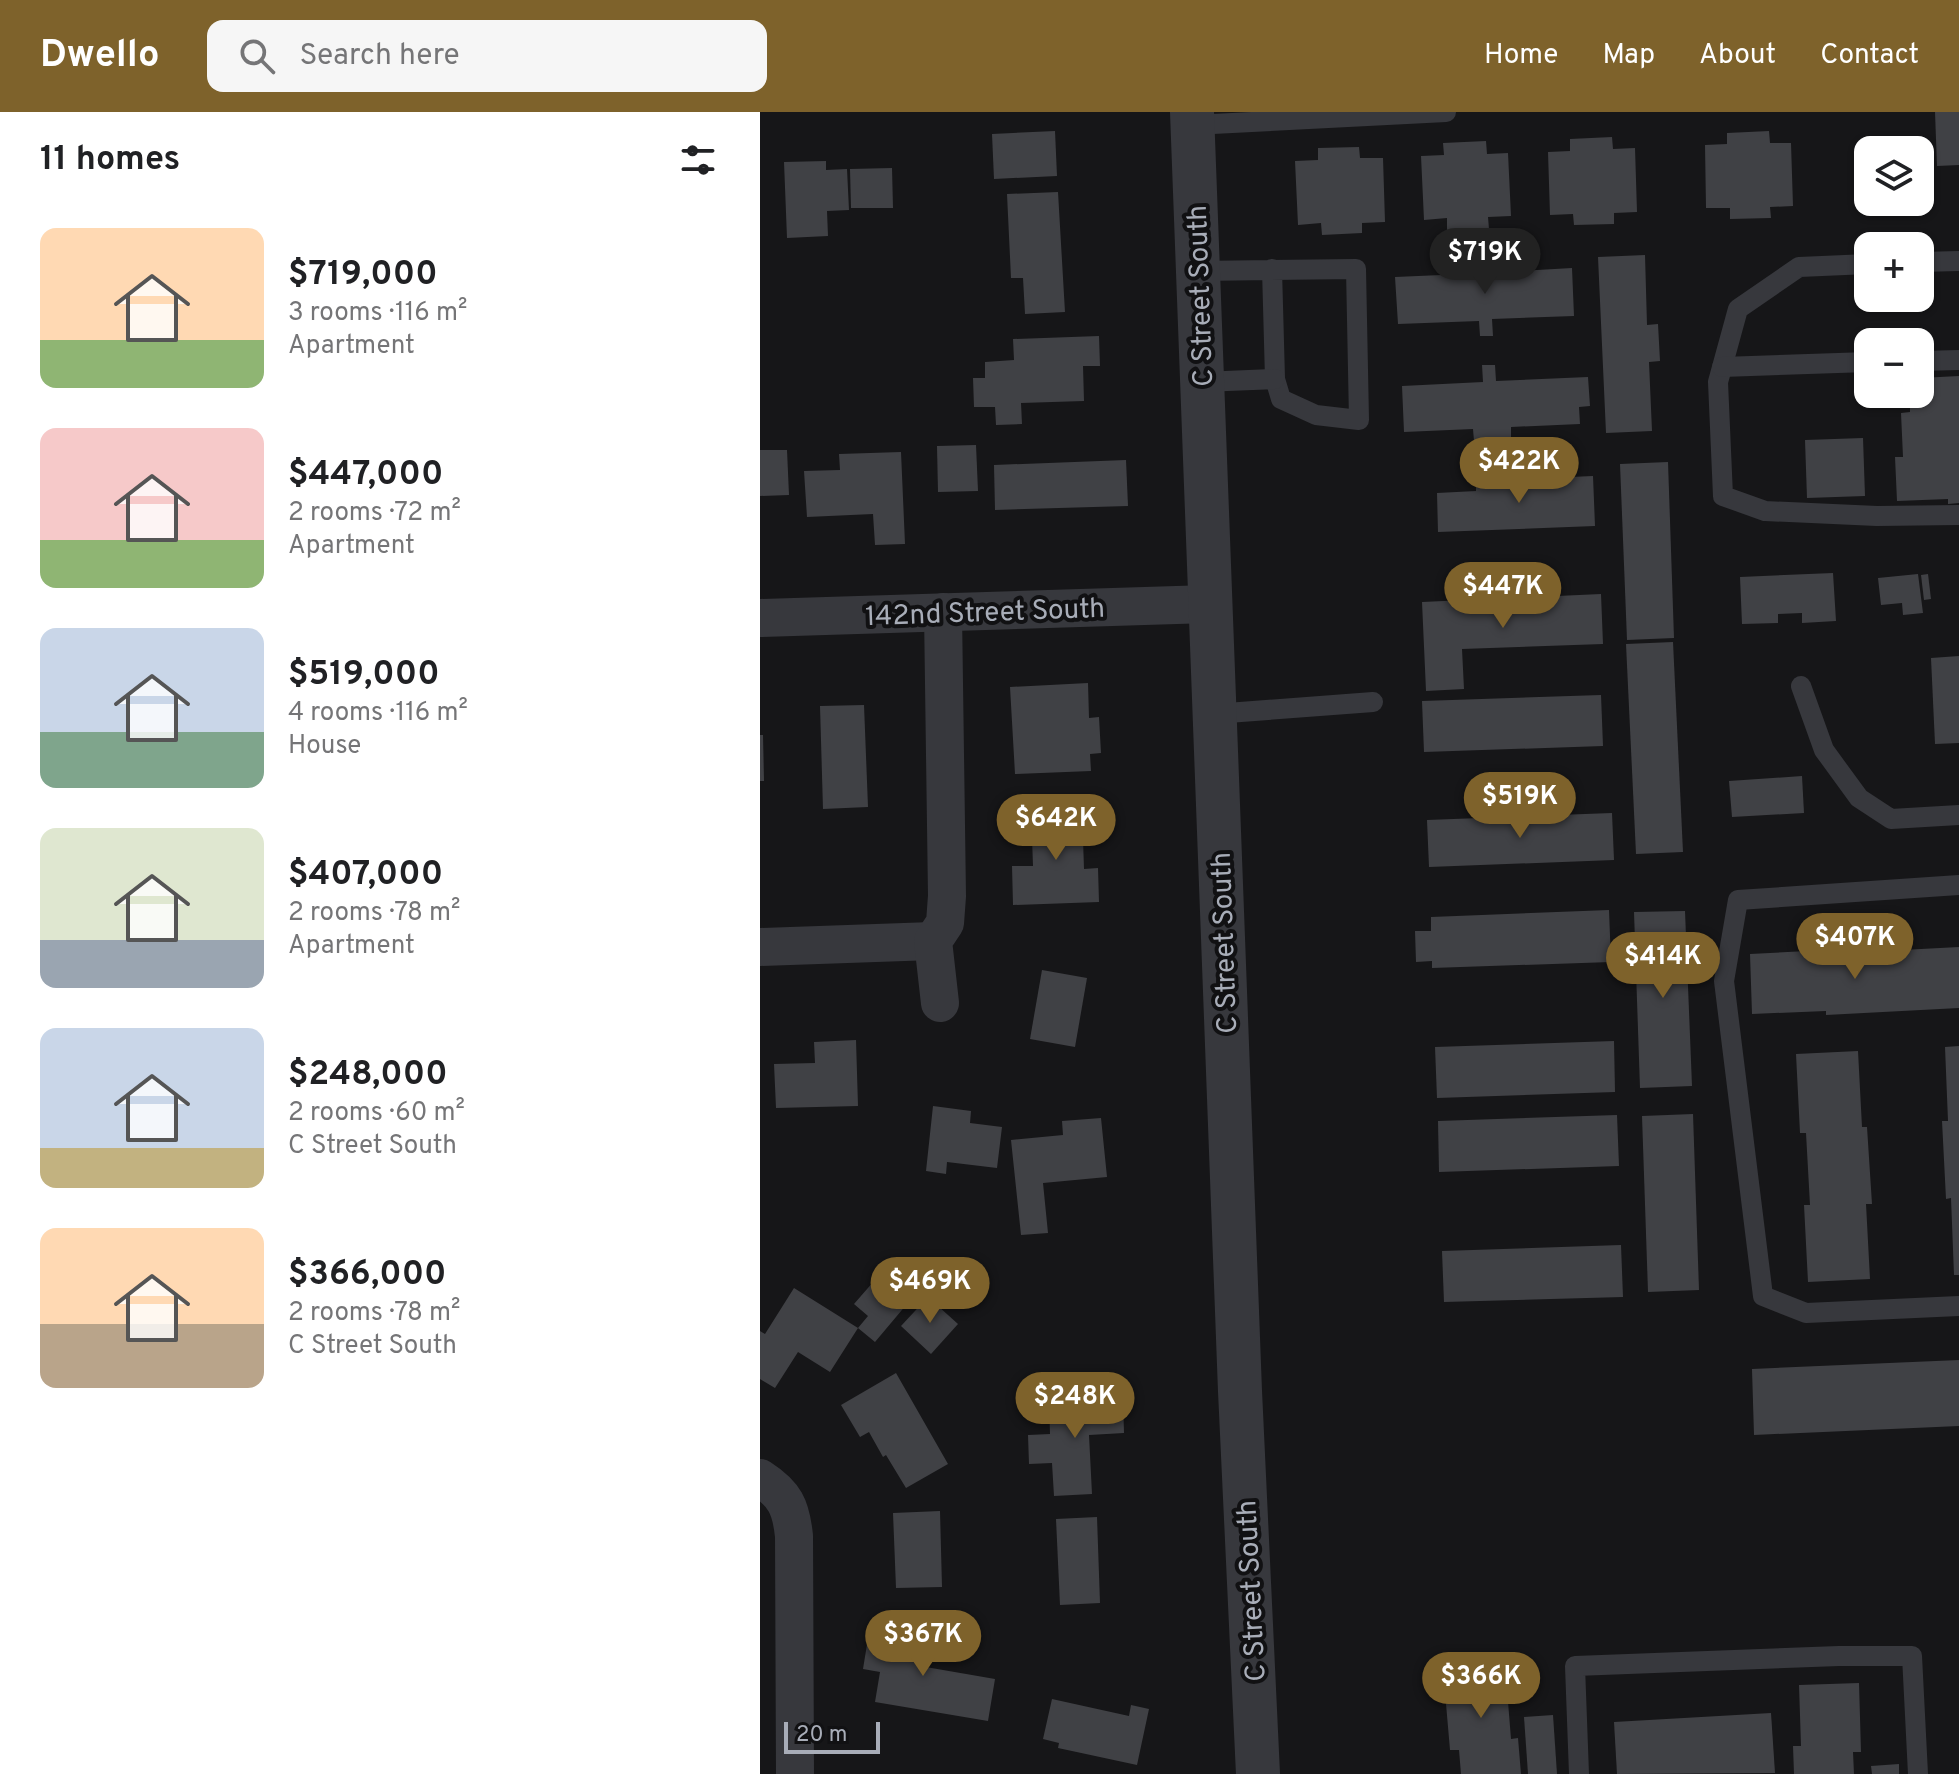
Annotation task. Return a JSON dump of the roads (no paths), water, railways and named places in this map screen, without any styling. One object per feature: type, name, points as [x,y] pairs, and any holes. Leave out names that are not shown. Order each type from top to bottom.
[{"type":"street","name":"C Street South","points":[[1193,118],[1209,604],[1258,1774]]},
{"type":"street","name":"142nd Street South","points":[[760,618],[1209,604]]},
{"type":"street","points":[[940,1003],[933,941],[945,923],[947,896],[943,612]]},
{"type":"street","points":[[760,947],[933,941]]},
{"type":"street","points":[[764,1480],[785,1500],[792,1512],[795,1774]]},
{"type":"lane","points":[[1193,118],[1446,112]]},
{"type":"lane","points":[[1934,262],[1959,261]]},
{"type":"lane","points":[[1854,265],[1799,267],[1738,309],[1718,382],[1723,496],[1765,511],[1877,516],[1959,515]]},
{"type":"lane","points":[[1198,271],[1272,269],[1356,269],[1359,420],[1316,415],[1281,399],[1275,379],[1272,269]]},
{"type":"lane","points":[[1934,361],[1959,360]]},
{"type":"lane","points":[[1722,367],[1854,362]]},
{"type":"lane","points":[[1202,382],[1275,379]]},
{"type":"lane","points":[[1801,686],[1824,750],[1859,798],[1891,819],[1959,815]]},
{"type":"lane","points":[[1214,714],[1373,702]]},
{"type":"lane","points":[[1959,885],[1738,900],[1724,981],[1763,1296],[1806,1313],[1959,1306]]},
{"type":"lane","points":[[1579,1774],[1575,1666],[1912,1656],[1918,1774]]}]
